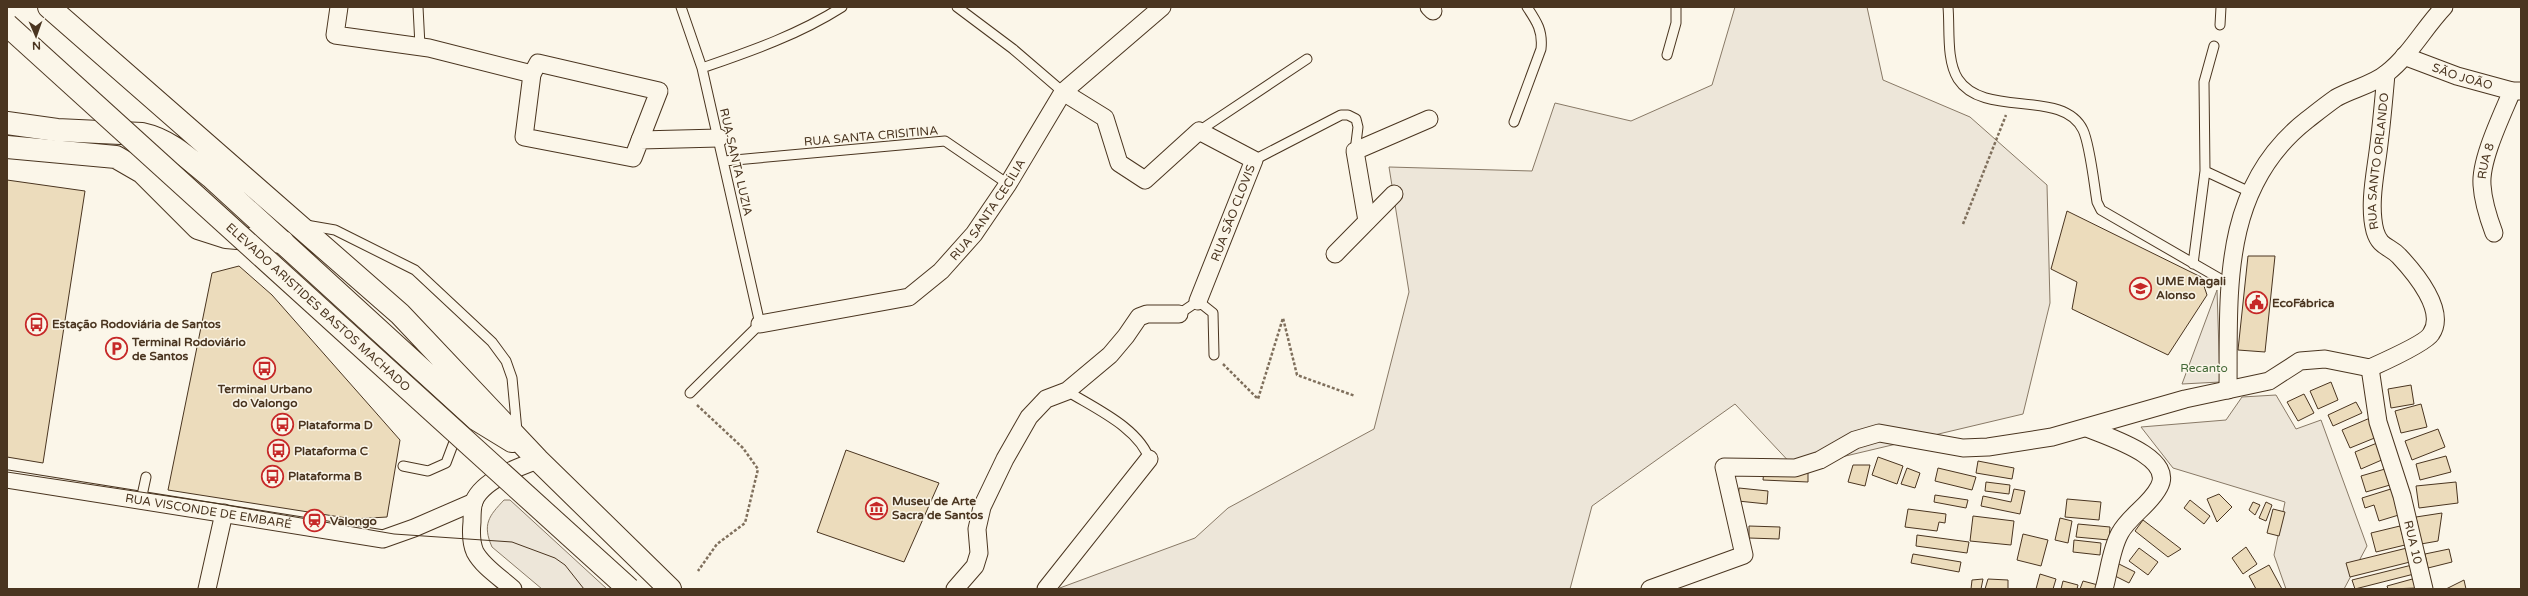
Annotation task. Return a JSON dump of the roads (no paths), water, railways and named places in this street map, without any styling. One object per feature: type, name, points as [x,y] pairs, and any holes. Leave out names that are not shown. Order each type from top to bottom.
[{"type":"main road","points":[[49,7],[400,314],[467,383],[536,458],[670,589]]},
{"type":"main road","name":"ELEVADO ARISTIDES BASTOS MACHADO","points":[[7,25],[538,504],[629,589]]},
{"type":"main road","points":[[7,123],[57,130],[142,134],[164,141],[211,177],[476,419],[536,458]]},
{"type":"main road","points":[[7,147],[100,155],[127,161],[142,172],[198,228],[226,237],[283,242]]},
{"type":"street","points":[[339,7],[335,35],[420,46],[532,74]]},
{"type":"street","name":"RUA SANTA CECÍLIA","points":[[760,324],[909,297],[941,271],[965,245],[1008,184],[1063,92],[1162,7]]},
{"type":"street","name":"RUA SANTO ORLANDO","points":[[2228,390],[2229,284],[2235,234],[2250,192],[2262,169],[2284,140],[2336,98],[2386,74],[2404,56],[2444,7]]},
{"type":"street","name":"SÃO JOÃO","points":[[2404,56],[2457,76],[2516,91]]},
{"type":"street","points":[[538,62],[659,91],[640,140],[633,158],[524,137],[532,74],[538,62]]},
{"type":"street","name":"RUA SANTO ORLANDO","points":[[2370,368],[2386,361],[2431,336],[2436,324],[2434,306],[2424,288],[2399,255],[2385,248],[2375,231],[2375,179],[2386,74]]},
{"type":"street","name":"RUA 8","points":[[2494,233],[2485,208],[2482,184],[2491,144],[2516,91]]},
{"type":"street","points":[[1063,92],[1105,118],[1119,163],[1145,180],[1199,131]]},
{"type":"street","points":[[1367,221],[1355,151],[1429,119]]},
{"type":"street","name":"RUA SÃO CLOVIS","points":[[1198,301],[1254,160],[1199,131]]},
{"type":"street","points":[[640,140],[719,138]]},
{"type":"street","points":[[1335,254],[1394,194]]},
{"type":"street","points":[[955,589],[975,566],[979,553],[977,529],[982,507],[1008,453],[1033,412],[1046,399],[1067,391],[1110,354],[1140,317],[1147,314],[1179,314]]},
{"type":"street","points":[[1650,589],[1744,555],[1724,467],[1795,468],[1820,460],[1855,440],[1879,433],[1963,448],[1988,447],[2052,437],[2185,399],[2269,381],[2295,363],[2309,359],[2325,359],[2370,368]]},
{"type":"street","name":"RUA 10","points":[[2370,368],[2378,422],[2402,496],[2424,589]]},
{"type":"street","points":[[2087,428],[2133,447],[2150,459],[2161,472],[2160,486],[2120,533],[2104,589]]},
{"type":"street","name":"RUA VISCONDE DE EMBARÉ","points":[[7,479],[224,512],[383,539],[414,528],[474,502],[483,489],[492,482],[536,458]]},
{"type":"street","points":[[1046,589],[1150,464]]},
{"type":"street","points":[[474,502],[471,530],[476,553],[483,562],[513,589]]},
{"type":"street","points":[[207,589],[224,512]]},
{"type":"lane","points":[[418,7],[420,46]]},
{"type":"lane","name":"RUA SANTA LUZIA","points":[[681,7],[702,68],[760,324]]},
{"type":"lane","points":[[702,68],[764,46],[815,24],[842,7]]},
{"type":"lane","points":[[957,7],[1013,49],[1063,92]]},
{"type":"lane","points":[[1514,122],[1541,49],[1542,37],[1540,26],[1528,7]]},
{"type":"lane","points":[[1667,56],[1676,23],[1676,7]]},
{"type":"lane","points":[[1948,7],[1952,62],[1958,79],[1969,90],[1983,98],[2052,108],[2071,116],[2083,130],[2097,202],[2101,210],[2229,284]]},
{"type":"lane","points":[[2220,25],[2221,7]]},
{"type":"lane","points":[[2193,264],[2205,171],[2204,82],[2214,46]]},
{"type":"lane","points":[[1199,131],[1308,60]]},
{"type":"lane","points":[[1254,160],[1341,116],[1348,115],[1356,119],[1358,127],[1355,151]]},
{"type":"lane","name":"RUA SANTA CRISITINA","points":[[724,160],[945,141],[1008,184]]},
{"type":"lane","points":[[2205,171],[2250,192]]},
{"type":"lane","points":[[296,223],[335,230],[415,270],[492,342],[506,361],[512,378],[517,437]]},
{"type":"lane","points":[[1179,314],[1198,301],[1213,313],[1214,355]]},
{"type":"lane","points":[[690,393],[760,324]]},
{"type":"lane","points":[[403,466],[428,471],[446,463],[455,440],[467,383]]},
{"type":"lane","points":[[1067,391],[1122,427],[1138,442],[1150,464]]},
{"type":"lane","points":[[141,500],[146,477]]},
{"type":"tram line","points":[[7,472],[214,503],[394,534],[512,542],[555,558],[565,565],[584,589]]},
{"type":"place","name":"UME Magali Alonso","points":[[2140,288]]},
{"type":"place","name":"EcoFábrica","points":[[2257,303]]},
{"type":"place","name":"Estação Rodoviária de Santos","points":[[36,324]]},
{"type":"place","name":"Terminal Rodoviário de Santos","points":[[116,349]]},
{"type":"place","name":"Terminal Urbano do Valongo","points":[[265,368]]},
{"type":"place","name":"Plataforma D","points":[[282,425]]},
{"type":"place","name":"Plataforma C","points":[[278,451]]},
{"type":"place","name":"Plataforma B","points":[[273,476]]},
{"type":"place","name":"Museu de Arte Sacra de Santos","points":[[877,508]]},
{"type":"place","name":"Valongo","points":[[314,521]]},
{"type":"park label","name":"Recanto","points":[[2204,368]]}]
